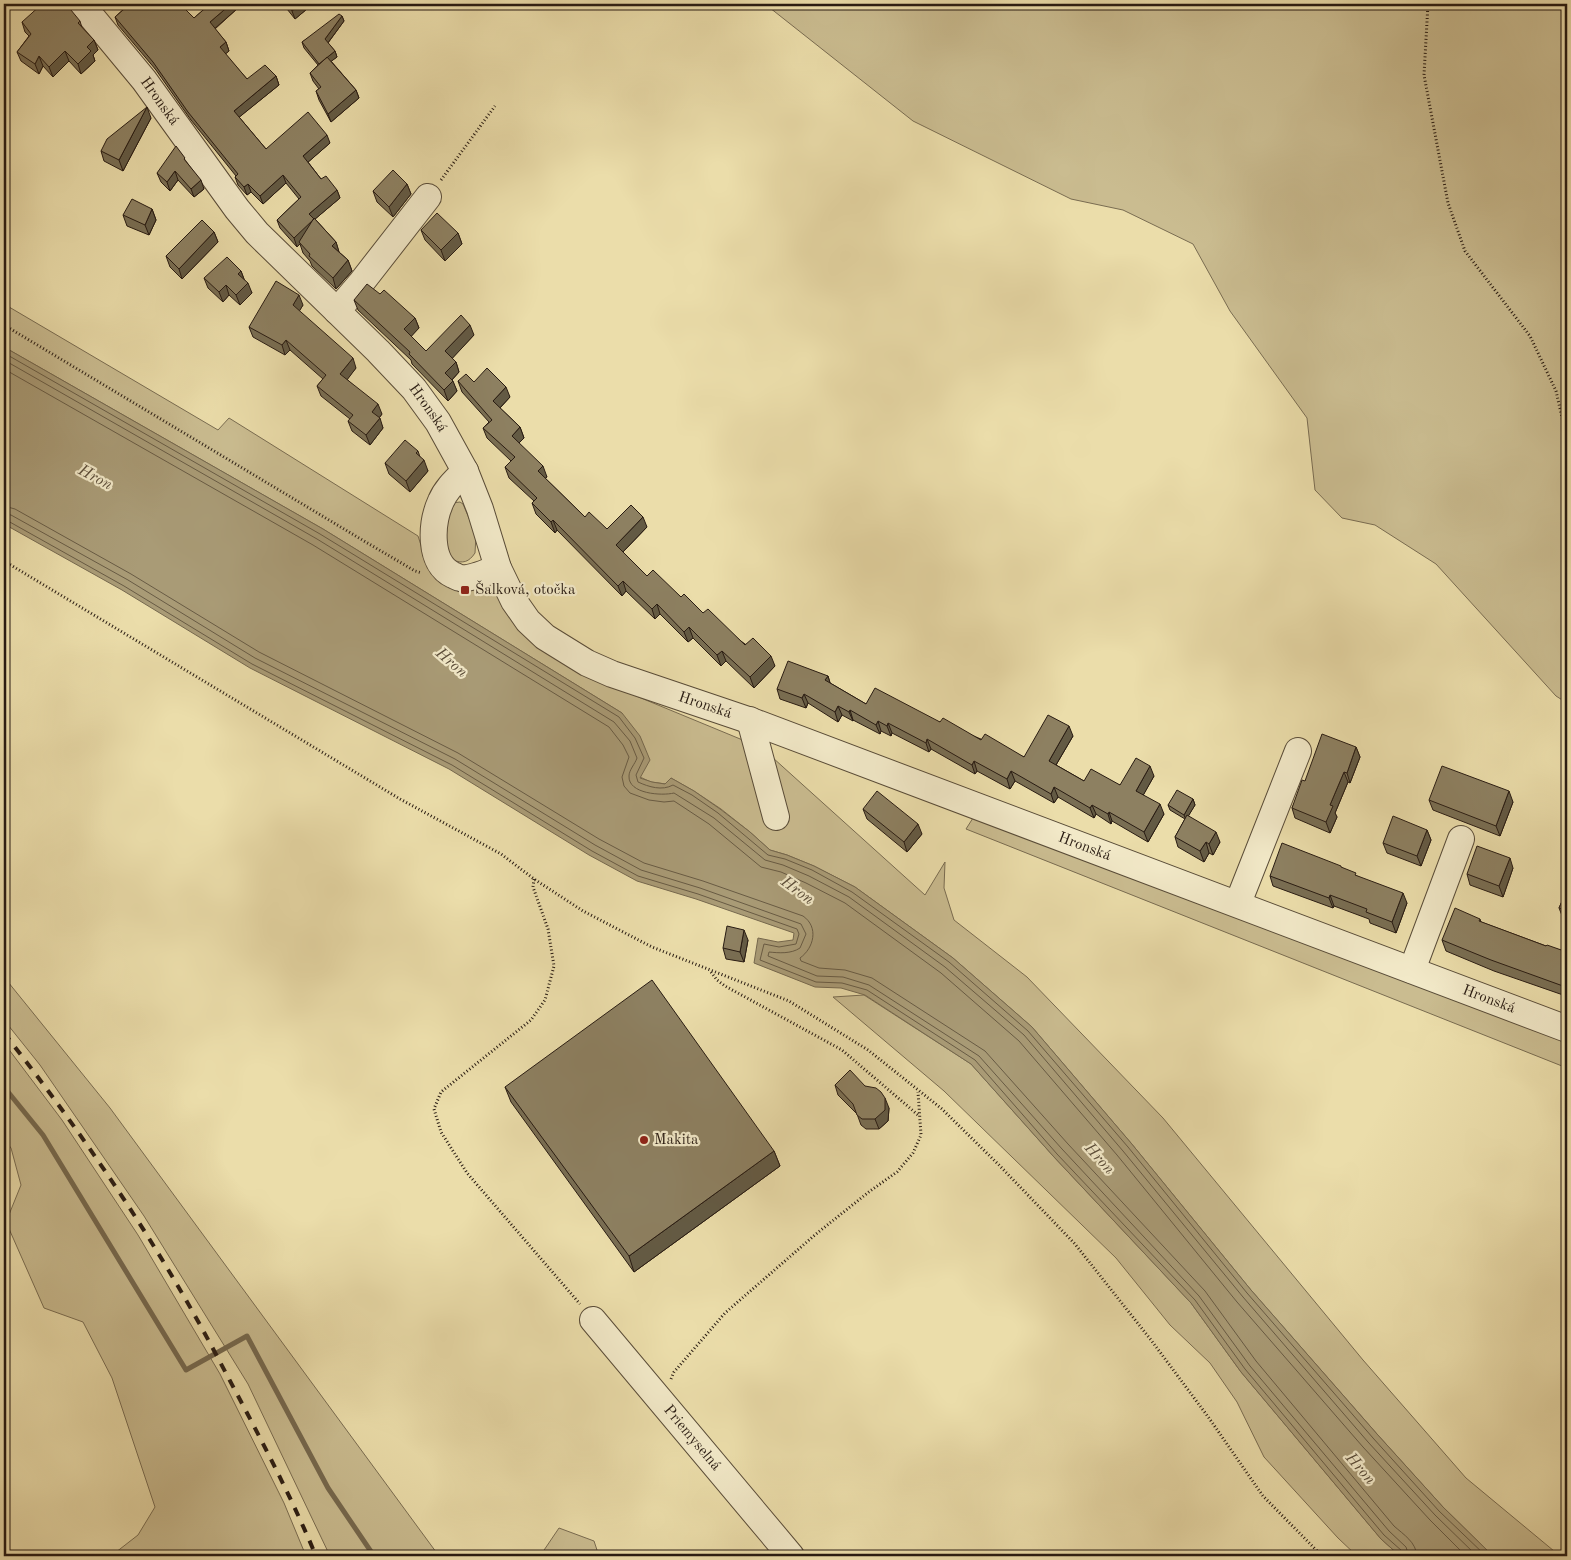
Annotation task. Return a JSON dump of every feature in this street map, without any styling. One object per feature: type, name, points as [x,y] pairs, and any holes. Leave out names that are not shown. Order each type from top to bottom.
[{"type":"street","name":"Hronská","points":[[80,4],[144,80],[237,209],[257,233],[337,310],[414,389],[438,422],[465,471],[480,510],[498,568],[514,601],[528,621],[545,637],[587,663],[612,674],[750,720],[1567,1029]]},
{"type":"street","points":[[337,310],[361,283],[428,197]]},
{"type":"street","points":[[465,471],[449,488],[441,501],[435,520],[435,551],[440,564],[448,573],[460,578],[482,574],[498,568]]},
{"type":"street","points":[[750,720],[776,817]]},
{"type":"street","points":[[1238,904],[1298,751]]},
{"type":"street","points":[[1412,970],[1461,839]]},
{"type":"street","name":"Priemyselná","points":[[593,1320],[791,1556]]},
{"type":"path","points":[[1428,4],[1424,75],[1448,203],[1464,251],[1530,336],[1556,391],[1567,439]]},
{"type":"path","points":[[428,197],[495,106]]},
{"type":"path","points":[[4,325],[416,571],[430,575],[440,564]]},
{"type":"path","points":[[4,561],[400,799],[501,854],[534,879],[583,911],[652,947],[711,972],[789,1001],[868,1050],[942,1109],[999,1164],[1075,1244],[1192,1394],[1263,1496],[1322,1556]]},
{"type":"path","points":[[534,879],[533,887],[548,929],[554,966],[545,1000],[532,1020],[440,1092],[434,1109],[442,1132],[467,1173],[593,1320]]},
{"type":"path","points":[[711,972],[725,986],[842,1050],[919,1116]]},
{"type":"path","points":[[667,1387],[674,1372],[725,1313],[816,1234],[897,1172],[913,1153],[921,1135],[918,1091]]},
{"type":"shaded area","points":[[765,4],[1567,4],[1567,703],[1556,696],[1436,564],[1375,525],[1342,518],[1315,490],[1307,418],[1230,311],[1193,244],[1123,210],[1071,199],[913,121]]},
{"type":"shaded area","points":[[4,304],[218,430],[229,418],[418,536],[428,567],[471,590],[496,585],[612,686],[762,748],[925,895],[945,862],[944,888],[954,920],[1027,977],[1163,1118],[1363,1360],[1466,1478],[1560,1556],[1493,1556],[1443,1507],[1251,1290],[1131,1143],[1032,1027],[953,958],[855,887],[814,866],[770,850],[721,809],[694,791],[671,778],[666,784],[651,782],[640,777],[622,713],[323,529],[4,347]]},
{"type":"shaded area","points":[[460,502],[463,504],[476,535],[475,553],[463,562],[453,560],[445,548],[449,507],[452,503]]},
{"type":"shaded area","points":[[973,818],[1567,1041],[1567,1068],[966,829]]},
{"type":"shaded area","points":[[4,977],[110,1108],[439,1556],[330,1556],[248,1384],[144,1216],[40,1065],[4,1020]]},
{"type":"shaded area","points":[[864,995],[971,1064],[1054,1157],[1191,1303],[1241,1372],[1381,1539],[1400,1556],[1357,1556],[1338,1538],[1264,1457],[1237,1402],[1210,1363],[1170,1325],[1116,1258],[944,1091],[833,997]]},
{"type":"shaded area","points":[[4,1043],[62,1120],[138,1235],[220,1374],[284,1503],[306,1556],[111,1556],[138,1535],[155,1507],[112,1378],[83,1322],[44,1308],[6,1222],[21,1185],[11,1148],[4,1139]]},
{"type":"shaded area","points":[[559,1528],[594,1541],[599,1556],[540,1556]]},
{"type":"water","name":"Hron","points":[[4,347],[323,529],[622,713],[640,736],[650,760],[640,778],[665,784],[671,778],[694,791],[750,832],[770,850],[814,866],[855,887],[953,958],[1032,1027],[1131,1143],[1251,1290],[1443,1507],[1493,1556],[1400,1556],[1381,1539],[1241,1372],[1191,1303],[1054,1157],[971,1064],[865,995],[841,988],[815,987],[754,963],[758,938],[778,942],[793,940],[794,933],[637,881],[589,855],[449,769],[250,668],[122,590],[4,524]]},
{"type":"building","points":[[42,4],[66,4],[80,21],[78,23],[94,40],[87,47],[91,51],[78,64],[65,51],[49,67],[39,56],[35,64],[17,52],[31,34],[22,22]]},
{"type":"building","points":[[130,4],[180,4],[194,18],[210,4],[231,4],[210,22],[226,42],[220,47],[247,79],[265,65],[276,76],[234,111],[266,149],[308,112],[327,135],[303,156],[321,179],[326,176],[337,190],[309,214],[314,219],[294,238],[277,220],[301,197],[283,175],[260,196],[248,184],[244,187],[235,177],[238,174],[188,112],[153,62],[115,17]]},
{"type":"building","points":[[286,4],[300,4],[292,11]]},
{"type":"building","points":[[339,14],[342,16],[325,39],[335,51],[319,64],[302,42]]},
{"type":"building","points":[[327,57],[356,90],[328,114],[316,91],[321,87],[310,73]]},
{"type":"building","points":[[147,107],[119,160],[101,151],[107,139]]},
{"type":"building","points":[[176,146],[201,180],[191,189],[175,171],[167,182],[157,173]]},
{"type":"building","points":[[393,170],[407,184],[389,207],[373,191]]},
{"type":"building","points":[[132,199],[152,209],[145,225],[123,215]]},
{"type":"building","points":[[437,213],[458,233],[441,250],[421,230]]},
{"type":"building","points":[[314,218],[336,242],[332,246],[348,260],[333,278],[309,256],[310,254],[299,242]]},
{"type":"building","points":[[202,220],[214,232],[179,269],[166,256]]},
{"type":"building","points":[[227,257],[241,271],[238,274],[248,283],[236,295],[226,285],[219,292],[204,278]]},
{"type":"building","points":[[276,281],[299,295],[293,305],[353,358],[340,374],[378,404],[372,412],[380,418],[366,435],[348,421],[353,415],[317,386],[326,375],[286,340],[282,345],[249,327]]},
{"type":"building","points":[[367,284],[380,294],[384,290],[415,318],[404,329],[426,351],[461,315],[470,325],[445,351],[456,362],[445,373],[453,381],[444,390],[409,354],[410,352],[354,300]]},
{"type":"building","points":[[487,368],[506,387],[493,401],[520,427],[512,436],[543,466],[538,471],[585,517],[589,512],[607,529],[631,505],[643,517],[616,545],[647,576],[653,570],[681,597],[684,594],[703,613],[708,609],[745,645],[753,638],[771,656],[750,677],[722,651],[717,655],[689,627],[684,632],[657,604],[652,609],[623,581],[618,586],[553,520],[551,522],[532,503],[537,498],[505,467],[515,457],[483,428],[492,420],[458,381],[466,374],[474,382]]},
{"type":"building","points":[[405,440],[418,451],[416,453],[424,460],[406,481],[385,463]]},
{"type":"building","points":[[788,661],[828,676],[825,680],[866,704],[875,688],[940,722],[943,718],[981,740],[985,734],[1024,757],[1048,715],[1069,726],[1049,761],[1084,781],[1091,769],[1120,785],[1136,758],[1150,766],[1136,791],[1160,804],[1144,832],[1109,812],[1108,814],[1092,805],[1090,808],[1054,787],[1051,794],[1011,771],[1007,779],[974,761],[972,765],[927,739],[926,743],[888,723],[887,726],[878,721],[876,725],[850,710],[849,712],[838,706],[835,712],[804,694],[802,698],[777,689]]},
{"type":"building","points":[[1322,734],[1356,747],[1347,773],[1344,772],[1330,805],[1333,806],[1326,822],[1292,808],[1302,780],[1305,781]]},
{"type":"building","points":[[1442,766],[1509,791],[1496,826],[1429,800]]},
{"type":"building","points":[[1177,790],[1193,799],[1184,815],[1168,805]]},
{"type":"building","points":[[877,791],[918,824],[904,842],[863,809]]},
{"type":"building","points":[[1187,815],[1216,832],[1209,844],[1206,842],[1200,851],[1175,837]]},
{"type":"building","points":[[1393,816],[1427,830],[1417,856],[1383,843]]},
{"type":"building","points":[[1282,843],[1341,866],[1356,873],[1355,875],[1403,893],[1392,922],[1366,912],[1367,909],[1330,895],[1329,898],[1270,876]]},
{"type":"building","points":[[1477,846],[1510,858],[1499,886],[1467,874]]},
{"type":"building","points":[[1567,881],[1567,911],[1559,908],[1565,894],[1562,893]]},
{"type":"building","points":[[1455,908],[1480,919],[1479,921],[1567,952],[1567,973],[1563,986],[1442,940]]},
{"type":"building","points":[[727,926],[744,930],[740,952],[723,948]]},
{"type":"building","points":[[652,980],[774,1151],[629,1256],[505,1087]]},
{"type":"building","points":[[850,1070],[865,1086],[876,1088],[885,1098],[885,1110],[875,1119],[862,1119],[857,1115],[853,1104],[835,1085]]},
{"type":"waterway","points":[[4,1087],[43,1135],[186,1370],[247,1336],[328,1488],[374,1556]]},
{"type":"railway","points":[[4,1033],[92,1152],[172,1276],[258,1434],[294,1506],[316,1556]]},
{"type":"place","name":"Šalková, otočka","points":[[465,590]]},
{"type":"place","name":"Makita","points":[[644,1140]]}]
